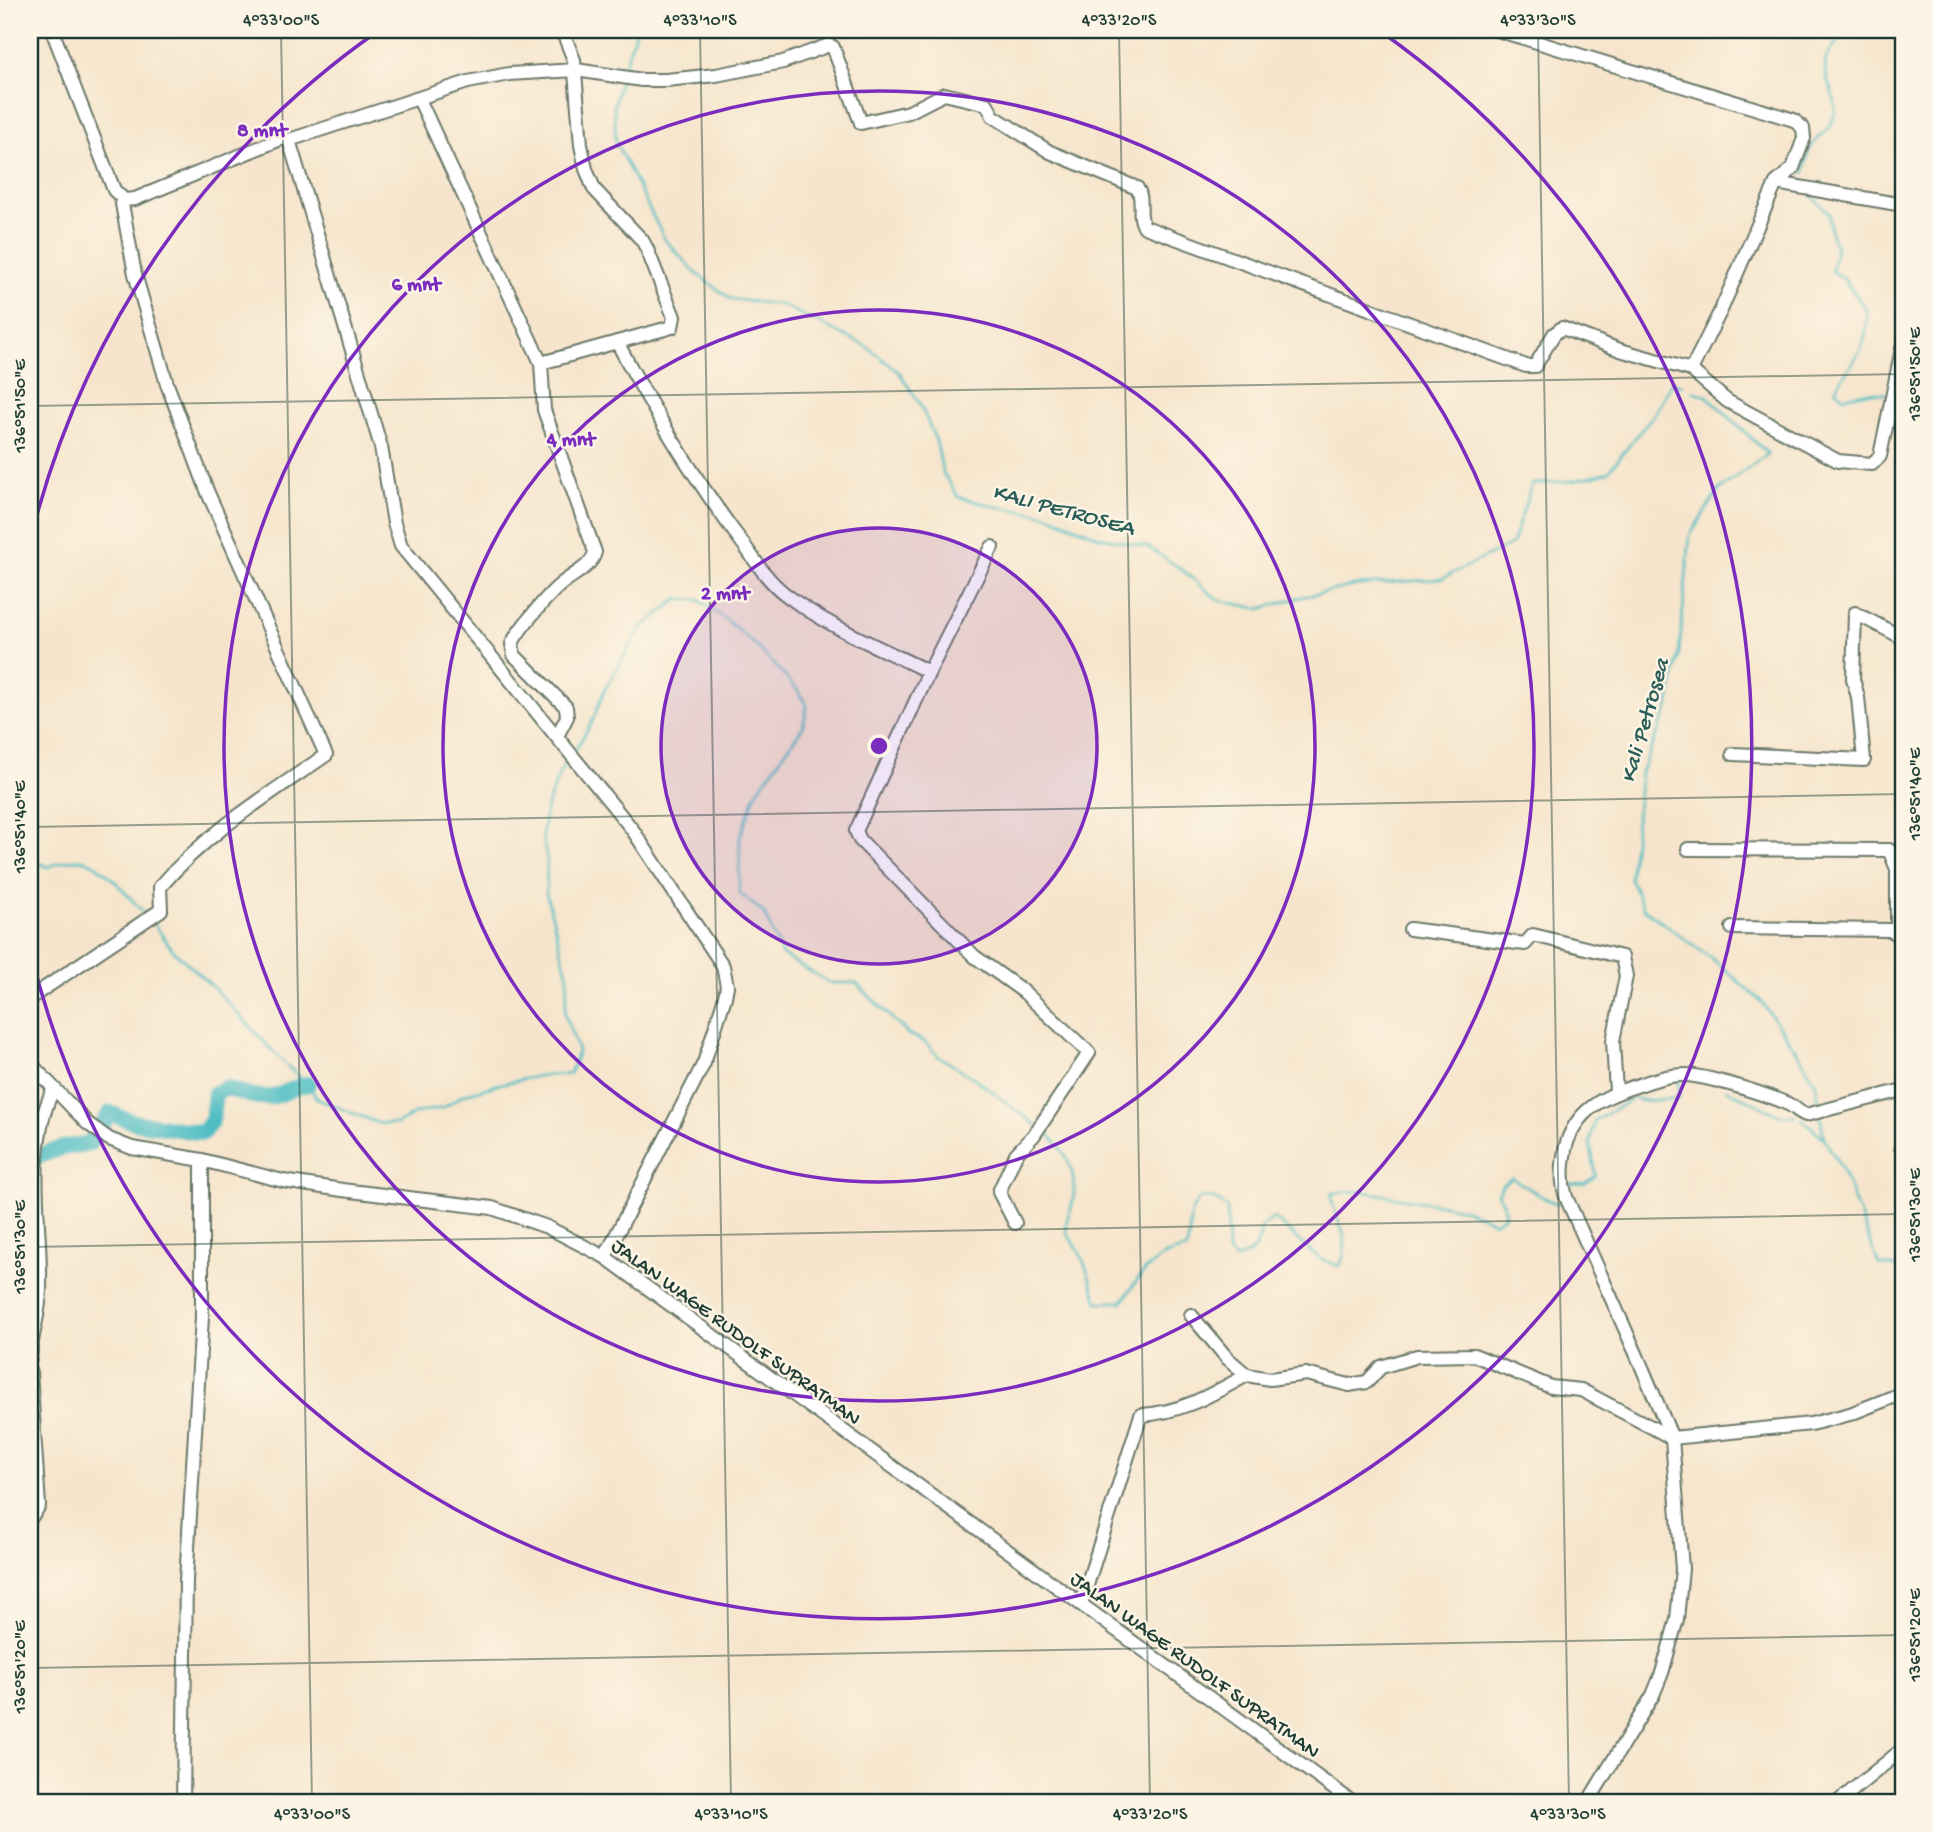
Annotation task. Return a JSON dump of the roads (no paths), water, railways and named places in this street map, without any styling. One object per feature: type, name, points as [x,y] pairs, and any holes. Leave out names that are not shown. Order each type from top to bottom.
[{"type":"street","points":[[52,30],[114,190],[124,200],[135,199],[283,138],[289,140],[468,82],[509,74],[576,70],[658,81],[716,75],[788,61],[830,45],[861,123],[909,112],[944,94],[987,104],[993,116],[1050,152],[1137,188],[1142,224],[1158,232],[1525,366],[1535,366],[1554,334],[1562,328],[1620,350],[1691,370],[1727,401],[1839,460],[1872,464],[1880,456],[1903,344]]},
{"type":"street","points":[[541,363],[664,331],[671,327],[674,317],[647,248],[594,189],[586,169],[581,145],[576,70],[562,30]]},
{"type":"street","points":[[1497,30],[1794,120],[1803,128],[1804,138],[1793,168],[1776,183],[1721,310],[1691,370]]},
{"type":"street","points":[[419,99],[541,363],[544,410],[595,552],[594,557],[584,567],[557,588],[512,644],[514,655],[566,707],[567,717],[560,740]]},
{"type":"street","points":[[289,140],[383,454],[398,540],[406,554],[639,839],[723,966],[727,986],[704,1063],[605,1257]]},
{"type":"street","points":[[1776,183],[1903,205]]},
{"type":"street","points":[[30,998],[161,910],[160,887],[180,864],[220,828],[326,755],[208,493],[167,384],[135,274],[122,204]]},
{"type":"street","points":[[617,342],[684,458],[731,529],[772,582],[817,615],[929,672]]},
{"type":"street","points":[[992,547],[929,672],[856,831],[860,840],[974,956],[1024,992],[1089,1053],[1034,1135],[1016,1154],[999,1192],[1015,1223]]},
{"type":"street","points":[[1733,754],[1864,760],[1858,697],[1853,679],[1855,613],[1903,638]]},
{"type":"street","points":[[1688,849],[1889,850],[1897,869],[1897,932],[1903,955]]},
{"type":"street","points":[[1732,928],[1875,929],[1897,932]]},
{"type":"street","points":[[1410,929],[1525,944],[1533,935],[1622,957],[1626,976],[1613,1041],[1616,1092]]},
{"type":"street","name":"JALAN WAGE RUDOLF SUPRATMAN","points":[[30,1063],[87,1123],[109,1139],[132,1148],[202,1160],[283,1181],[492,1208],[547,1227],[605,1257],[1352,1802]]},
{"type":"street","points":[[1588,1802],[1653,1695],[1671,1647],[1681,1593],[1682,1569],[1672,1438],[1564,1192],[1563,1161],[1568,1136],[1577,1119],[1589,1107],[1616,1092],[1666,1077],[1693,1076],[1789,1105],[1803,1114],[1815,1114],[1903,1090]]},
{"type":"street","points":[[30,1359],[40,1288],[39,1147],[45,1106],[53,1090]]},
{"type":"street","points":[[183,1802],[186,1581],[202,1317],[202,1160]]},
{"type":"street","points":[[1191,1315],[1227,1358],[1247,1375],[1270,1378],[1306,1374],[1349,1385],[1367,1382],[1381,1367],[1418,1356],[1474,1355],[1551,1387],[1581,1390],[1672,1438],[1811,1424],[1850,1414],[1903,1393]]},
{"type":"street","points":[[30,1372],[39,1506],[30,1519]]},
{"type":"street","points":[[1082,1604],[1141,1415],[1178,1409],[1207,1398],[1247,1375]]},
{"type":"street","points":[[1838,1802],[1903,1749]]},
{"type":"waterway","name":"KALI PETROSEA","points":[[622,73],[636,30]]},
{"type":"waterway","points":[[1804,173],[1810,150],[1834,117],[1834,101],[1825,62],[1828,54],[1850,30]]},
{"type":"waterway","name":"KALI PETROSEA","points":[[620,80],[614,106],[616,143],[665,240],[697,274],[731,299],[782,305],[866,346],[899,372],[920,404],[936,441],[943,473],[958,497],[1047,515],[1100,537],[1148,547],[1181,569],[1218,600],[1260,609],[1359,585],[1441,579],[1512,544],[1532,484],[1573,481],[1608,472],[1655,413],[1672,382],[1681,385]]},
{"type":"waterway","points":[[1810,194],[1829,213],[1836,248],[1832,271],[1844,279],[1867,311],[1862,347],[1835,390],[1844,397],[1869,392],[1888,394]]},
{"type":"waterway","name":"Kali Petrosea","points":[[1693,391],[1707,396],[1768,454],[1720,489],[1690,535],[1679,653],[1668,709],[1641,772],[1630,879],[1644,909],[1715,961],[1761,1001],[1816,1084],[1820,1109]]},
{"type":"waterway","points":[[575,751],[593,720],[604,691],[640,629],[678,599],[699,600],[725,619],[781,672],[807,706],[803,727],[756,793],[740,837],[739,893],[764,913],[782,955],[830,983],[856,983],[908,1034],[925,1042],[938,1056],[974,1078],[1036,1125]]},
{"type":"waterway","points":[[153,923],[173,950],[308,1084],[317,1099],[378,1123],[397,1124],[416,1113],[443,1108],[463,1095],[500,1084],[538,1076],[570,1074],[578,1051],[565,1014],[568,977],[546,893],[547,860],[542,835],[547,806],[560,772],[569,759]]},
{"type":"waterway","points":[[30,859],[48,867],[72,860],[87,861],[111,877],[146,915]]},
{"type":"waterway","points":[[1568,1187],[1570,1184],[1585,1183],[1596,1176],[1590,1143],[1595,1121],[1634,1098],[1644,1101],[1679,1098],[1679,1080]]},
{"type":"waterway","points":[[30,1166],[31,1159],[62,1148],[90,1143],[110,1113],[134,1122],[203,1133],[212,1120],[215,1093],[226,1088],[254,1096],[271,1097],[308,1084]]},
{"type":"waterway","points":[[1726,1089],[1778,1115],[1796,1116]]},
{"type":"waterway","name":"Kali Petrosea","points":[[1820,1115],[1824,1138],[1842,1169],[1879,1265],[1903,1268]]},
{"type":"waterway","points":[[1802,1119],[1824,1138]]},
{"type":"waterway","points":[[1042,1129],[1063,1151],[1071,1169],[1074,1189],[1067,1232],[1082,1257],[1098,1302],[1122,1302],[1141,1275],[1156,1261],[1186,1249],[1190,1216],[1201,1197],[1215,1199],[1227,1208],[1228,1252],[1236,1259],[1252,1251],[1262,1226],[1274,1218],[1320,1258],[1340,1266],[1345,1245],[1331,1194],[1359,1191],[1440,1204],[1463,1209],[1494,1223],[1505,1215],[1503,1202],[1498,1194],[1502,1185],[1512,1178],[1552,1202],[1558,1204],[1561,1199]]}]
